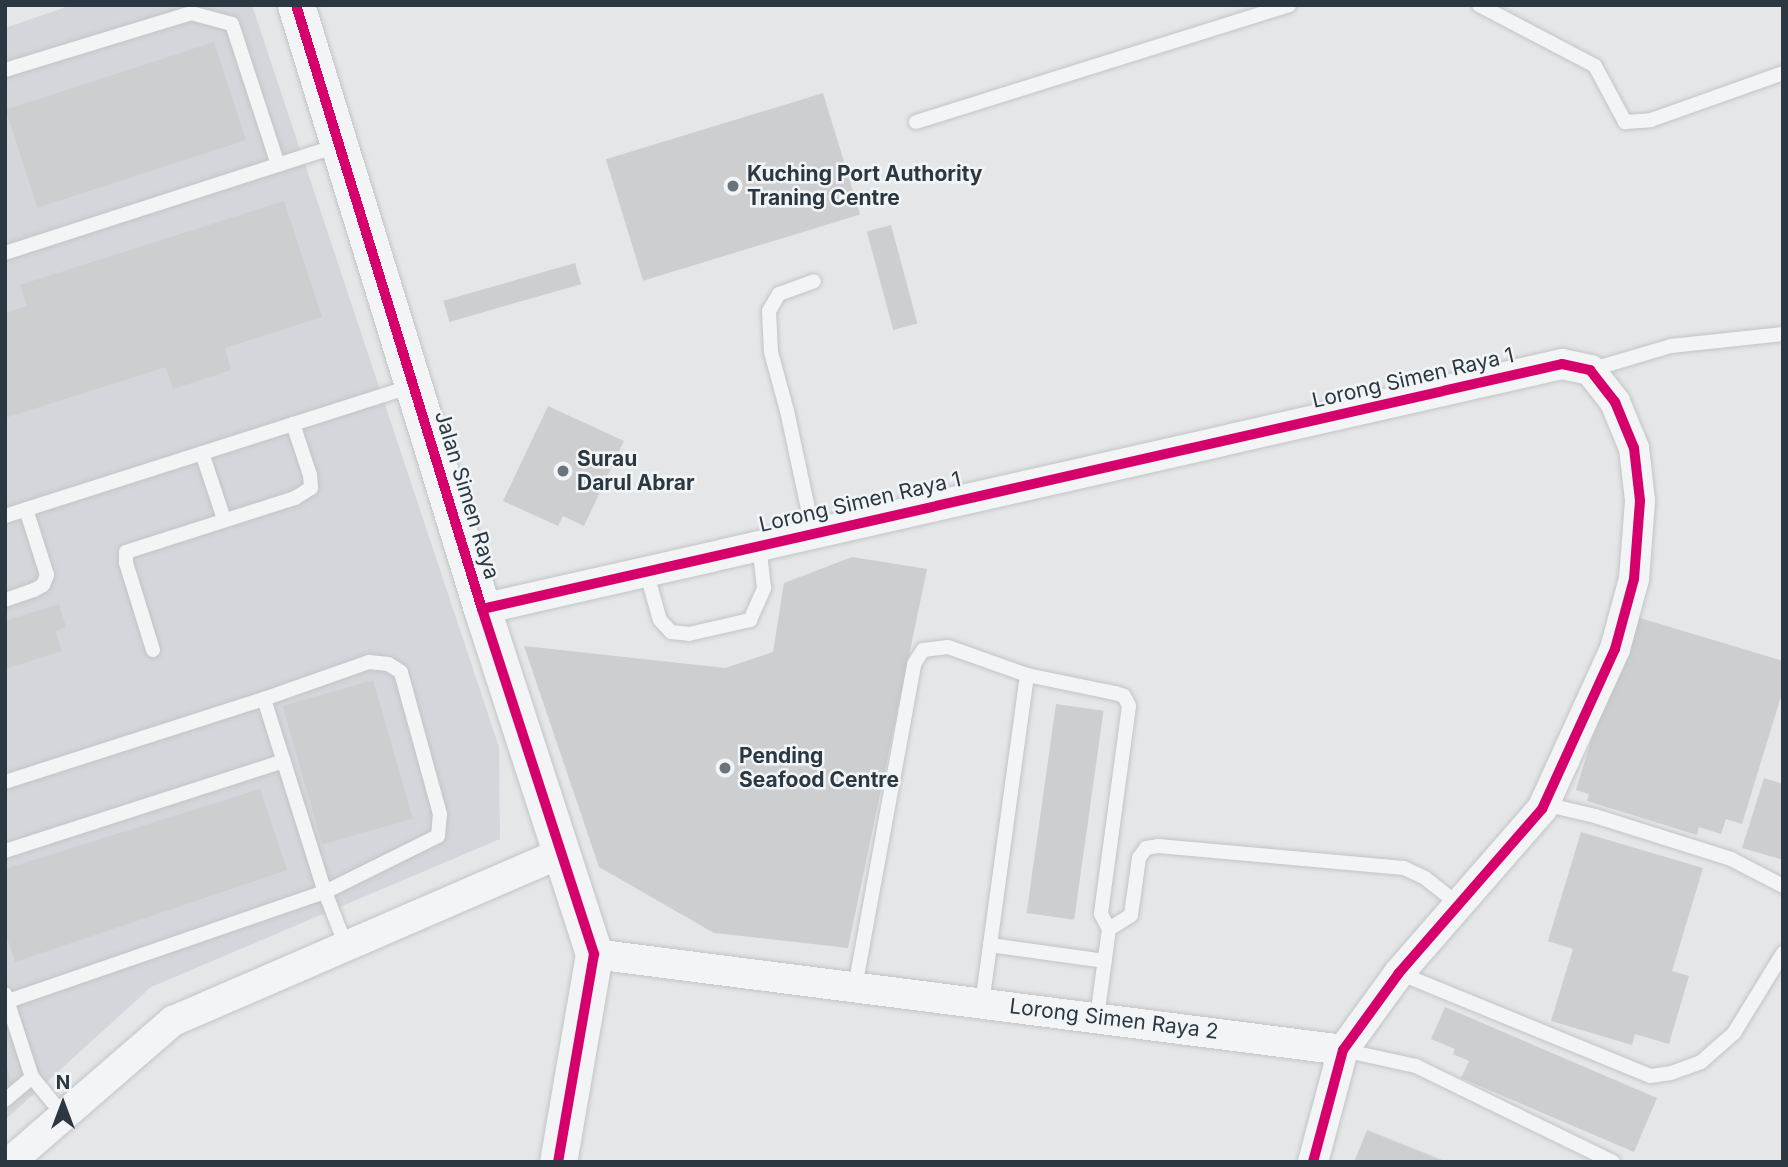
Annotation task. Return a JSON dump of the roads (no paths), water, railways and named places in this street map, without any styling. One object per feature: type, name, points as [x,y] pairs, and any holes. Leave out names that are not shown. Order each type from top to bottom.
[{"type":"street","name":"Jalan Simen Raya","points":[[296,5],[482,609],[594,954],[558,1162]]},
{"type":"street","name":"Lorong Simen Raya 1","points":[[482,609],[1562,364],[1590,370]]},
{"type":"street","points":[[1313,1162],[1343,1050],[1399,973],[1544,804],[1615,649],[1634,579],[1640,501],[1633,449],[1615,402],[1590,370]]},
{"type":"street","points":[[10,1162],[173,1021],[561,853]]},
{"type":"street","name":"Lorong Simen Raya 2","points":[[594,954],[1343,1050]]},
{"type":"lane","points":[[916,122],[1289,5]]},
{"type":"lane","points":[[1479,5],[1594,66],[1625,122],[1651,120],[1783,73]]},
{"type":"lane","points":[[5,70],[191,13],[232,24],[278,165]]},
{"type":"lane","points":[[5,253],[339,145]]},
{"type":"lane","points":[[813,532],[787,411],[771,352],[769,311],[779,294],[814,281]]},
{"type":"lane","points":[[1590,370],[1671,346],[1783,334]]},
{"type":"lane","points":[[5,516],[413,386]]},
{"type":"lane","points":[[153,650],[126,563],[126,552],[295,498],[311,488],[310,475],[293,424]]},
{"type":"lane","points":[[202,453],[224,519]]},
{"type":"lane","points":[[5,600],[34,590],[43,584],[47,575],[26,509]]},
{"type":"lane","points":[[646,572],[660,620],[671,632],[689,635],[750,620],[758,607],[764,588],[759,545]]},
{"type":"lane","points":[[855,987],[914,664],[923,650],[948,647],[1027,675],[1115,693],[1124,696],[1129,706],[1101,914],[1109,929],[1097,1017]]},
{"type":"lane","points":[[5,782],[264,699],[369,662],[388,664],[401,672],[440,814],[438,836],[326,892],[6,998],[32,1077],[64,1115]]},
{"type":"lane","points":[[982,1002],[1027,675]]},
{"type":"lane","points":[[264,699],[346,946]]},
{"type":"lane","points":[[5,851],[284,761]]},
{"type":"lane","points":[[1544,804],[1595,816],[1731,859],[1783,886]]},
{"type":"lane","points":[[1109,929],[1131,915],[1139,858],[1146,848],[1158,846],[1404,869],[1425,878],[1458,904]]},
{"type":"lane","points":[[990,946],[1105,961]]},
{"type":"lane","points":[[1399,973],[1650,1076],[1671,1073],[1701,1062],[1734,1033],[1780,964]]},
{"type":"lane","name":"Lorong Simen Raya 2","points":[[1343,1050],[1416,1066],[1613,1162]]},
{"type":"lane","points":[[5,1100],[32,1077]]},
{"type":"place","name":"Kuching Port Authority Traning Centre","points":[[733,186]]},
{"type":"place","name":"Surau Darul Abrar","points":[[563,471]]},
{"type":"place","name":"Pending Seafood Centre","points":[[725,768]]}]
